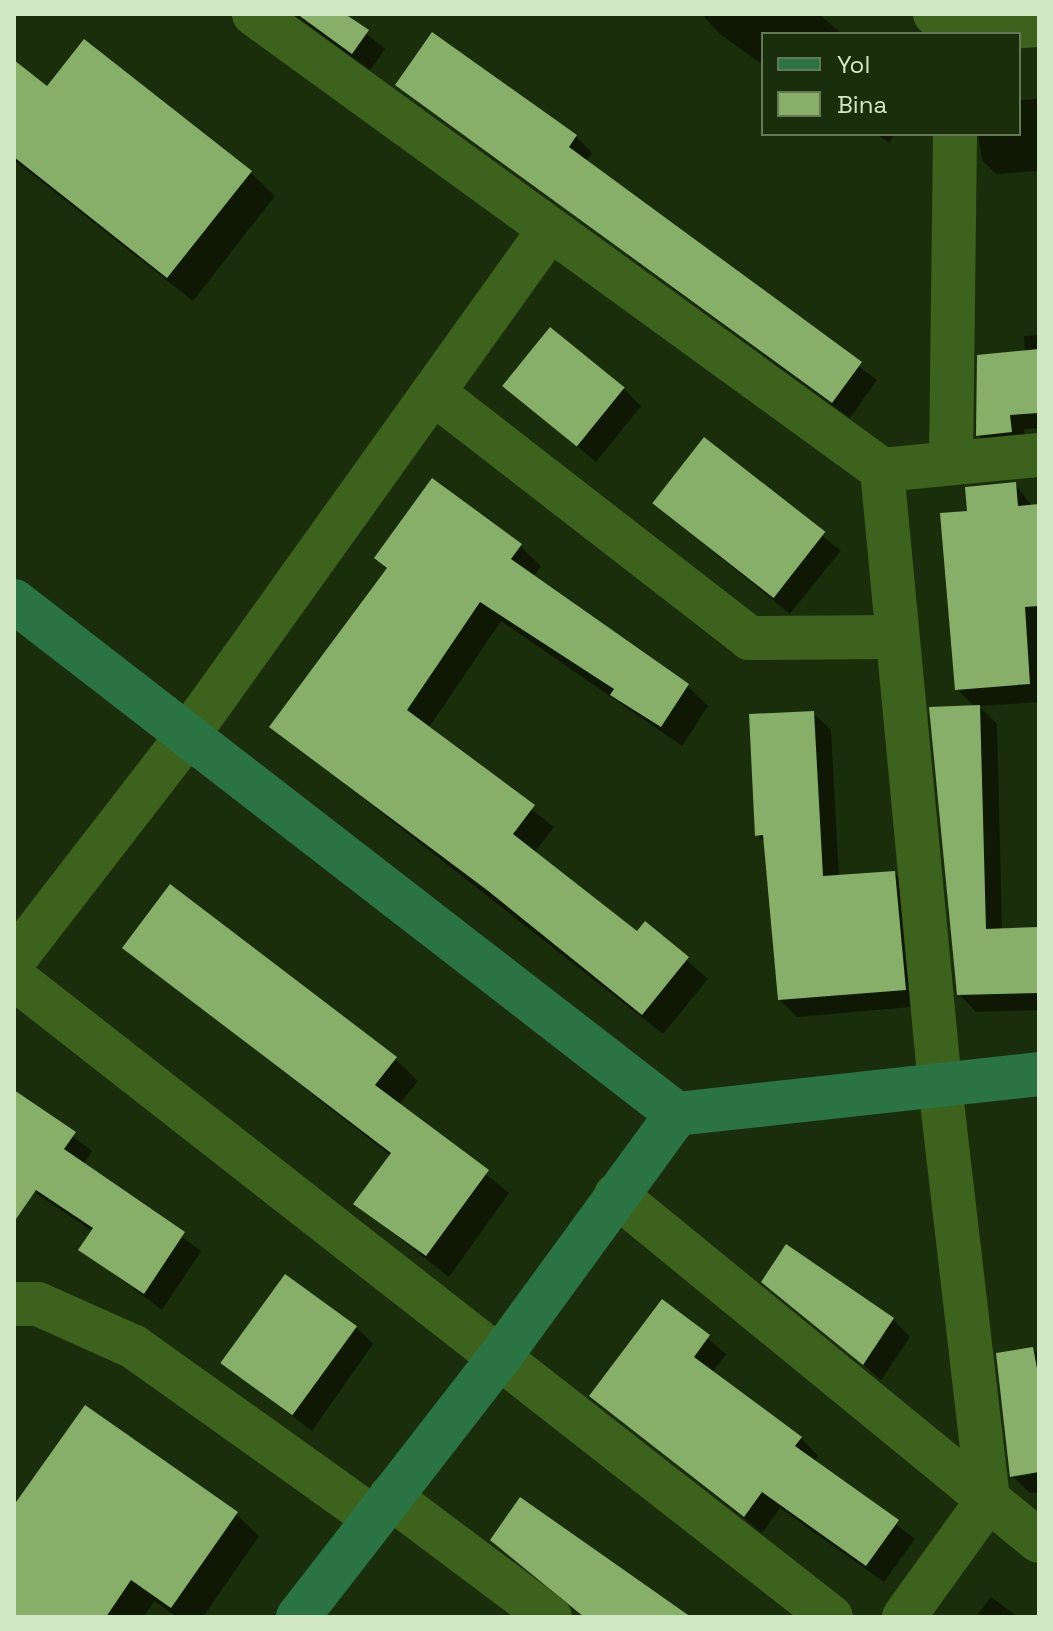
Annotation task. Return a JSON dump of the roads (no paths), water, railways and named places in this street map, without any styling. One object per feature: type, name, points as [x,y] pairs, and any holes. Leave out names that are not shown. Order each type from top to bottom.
[{"type":"street","points":[[254,14],[882,470],[1039,455]]},
{"type":"street","points":[[949,26],[1039,25]]},
{"type":"street","points":[[951,463],[955,136]]},
{"type":"street","points":[[14,960],[188,735],[435,394],[550,229]]},
{"type":"street","points":[[435,394],[749,638],[897,637]]},
{"type":"street","points":[[882,470],[940,1085],[988,1500],[904,1617]]},
{"type":"street","points":[[20,617],[188,735],[677,1114],[1039,1074]]},
{"type":"street","points":[[14,978],[831,1617]]},
{"type":"street","points":[[298,1617],[499,1358],[677,1114]]},
{"type":"street","points":[[616,1195],[1039,1541]]},
{"type":"street","points":[[14,1304],[38,1304],[134,1347],[550,1617]]}]
